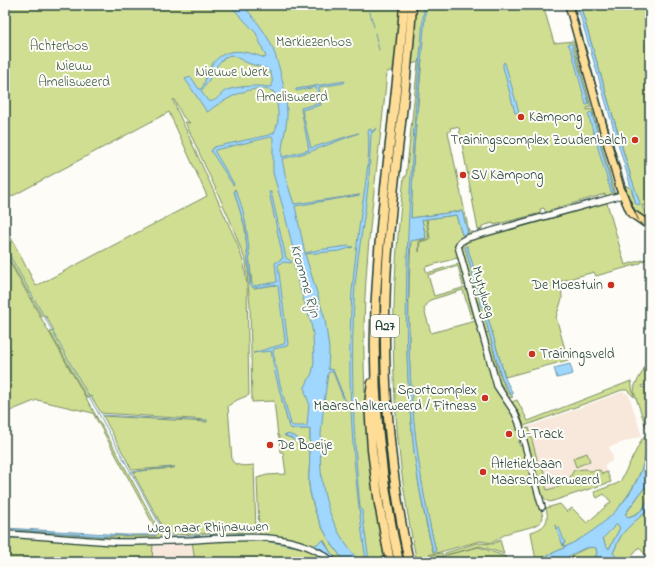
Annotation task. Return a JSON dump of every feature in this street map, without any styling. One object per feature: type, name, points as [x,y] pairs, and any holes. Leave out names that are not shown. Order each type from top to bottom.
[{"type":"highway","name":"A27","points":[[399,562],[384,483],[375,363],[375,304],[397,90],[404,5]]},
{"type":"highway","name":"A27","points":[[409,562],[398,505],[391,450],[386,390],[385,322],[389,243],[407,76],[412,5]]},
{"type":"highway","name":"A27","points":[[375,363],[369,404],[370,425],[379,504],[390,562]]},
{"type":"main road","points":[[568,5],[622,195],[624,208],[630,217],[650,230]]},
{"type":"main road","points":[[622,195],[632,213],[650,226]]},
{"type":"street","name":"Mytylweg","points":[[542,507],[518,420],[497,386],[458,246],[460,242],[467,238],[622,195]]},
{"type":"street","name":"Weg naar Rhijnauwen","points":[[5,534],[118,542],[257,536],[279,539],[312,548],[325,555],[333,562]]},
{"type":"shaded area","points":[[622,392],[629,395],[642,436],[609,447],[613,457],[611,462],[604,465],[610,481],[544,498],[525,428]]},
{"type":"shaded area","points":[[258,540],[310,550],[321,555],[328,562],[79,562],[117,545],[153,545]]},
{"type":"green space","points":[[5,5],[543,5],[554,43],[573,41],[591,107],[587,108],[587,110],[592,109],[615,194],[606,197],[605,194],[550,210],[550,213],[546,213],[544,208],[540,209],[541,213],[494,225],[493,223],[482,226],[482,229],[478,230],[459,128],[450,128],[451,131],[448,132],[469,232],[473,233],[460,240],[458,260],[457,258],[425,267],[427,273],[461,264],[466,285],[463,286],[458,266],[428,275],[434,296],[466,287],[474,317],[471,318],[463,290],[430,300],[424,309],[431,333],[475,321],[496,387],[510,407],[523,440],[518,442],[520,446],[525,445],[543,517],[541,521],[534,526],[508,533],[492,543],[480,541],[429,555],[442,553],[444,558],[445,553],[477,543],[493,544],[500,540],[504,554],[480,546],[446,555],[479,547],[506,557],[508,562],[438,562],[438,558],[442,556],[434,557],[435,562],[417,562],[405,499],[401,467],[395,403],[393,339],[395,274],[399,225],[404,177],[406,177],[418,62],[387,72],[370,227],[366,279],[364,350],[366,421],[369,457],[385,562],[355,562],[344,549],[318,489],[317,428],[291,427],[282,400],[289,427],[293,429],[310,429],[310,447],[295,437],[284,435],[291,438],[309,451],[309,485],[317,516],[326,535],[345,562],[340,562],[331,553],[324,540],[314,546],[322,549],[338,562],[335,562],[323,553],[260,535],[257,478],[267,475],[286,474],[283,452],[280,452],[274,401],[252,402],[250,306],[246,262],[230,220],[185,122],[190,123],[183,117],[174,99],[173,100],[177,110],[237,243],[244,264],[247,285],[249,395],[228,406],[232,461],[239,465],[254,465],[256,532],[167,535],[133,473],[175,467],[132,470],[103,416],[207,422],[207,420],[101,413],[91,396],[87,398],[50,332],[54,331],[46,316],[42,317],[5,252],[5,226],[36,286],[207,196],[169,112],[5,200]],"holes":[[[422,60],[414,147],[411,218],[462,211],[468,233],[462,235],[456,215],[427,219],[430,239],[420,242],[419,252],[419,241],[429,239],[426,219],[422,220],[426,237],[425,239],[411,240],[409,279],[409,358],[415,435],[427,513],[436,551],[433,552],[423,507],[416,462],[408,371],[407,279],[409,234],[416,108],[420,61]],[[235,189],[246,229],[252,284],[254,286],[275,285],[254,288],[250,285],[245,227],[234,191]]]},
{"type":"green space","name":"Trainingscomplex Zoudenbalch","points":[[580,5],[650,5],[650,208],[647,209],[650,216],[645,206],[642,205],[645,214],[650,218],[650,225],[635,213],[620,183],[631,188],[636,204],[636,193]]},
{"type":"green space","points":[[607,203],[625,265],[646,259],[639,264],[596,276],[594,272],[561,281],[562,299],[556,317],[568,360],[505,377],[467,246],[465,247],[476,286],[473,287],[462,248],[467,242]]},
{"type":"green space","points":[[5,254],[117,453],[158,528],[162,539],[135,541],[5,533],[5,529],[102,536],[156,536],[158,533],[93,413],[37,400],[5,413]]},
{"type":"green space","points":[[473,287],[477,287],[489,332],[486,333]]},
{"type":"green space","points":[[489,332],[504,386],[508,393],[513,397],[509,398],[499,381],[486,333]]},
{"type":"green space","points":[[650,349],[650,387],[642,385],[641,387],[650,389],[650,435],[644,464],[638,477],[623,502],[614,513],[592,533],[565,547],[563,544],[565,543],[555,525],[564,548],[536,561],[531,532],[543,527],[545,524],[547,518],[546,508],[560,504],[567,512],[572,508],[587,523],[611,502],[604,494],[597,498],[594,492],[620,482],[642,439],[646,437],[647,430],[634,392],[635,385],[643,371]]},
{"type":"green space","points":[[631,381],[634,397],[627,390],[622,390],[524,426],[520,415],[512,402],[517,400],[528,421]]},
{"type":"green space","points":[[529,428],[538,463],[541,463],[545,475],[542,477],[537,476],[524,429]]},
{"type":"green space","points":[[587,453],[590,461],[576,467],[573,458]]},
{"type":"green space","points":[[586,469],[590,471],[600,470],[602,474],[607,472],[611,482],[550,502],[545,499],[538,480],[544,480],[547,490],[561,486],[560,483],[569,479],[574,470]]},
{"type":"green space","points":[[645,487],[650,492],[647,502],[640,511],[628,517],[625,515]]},
{"type":"green space","points":[[650,509],[650,547],[646,562],[647,557],[639,547],[629,559],[633,562],[622,562],[613,553],[620,538],[631,525]]},
{"type":"green space","points":[[617,524],[620,528],[609,549],[603,538]]},
{"type":"green space","points":[[5,535],[153,543],[152,562],[5,562]]},
{"type":"green space","points":[[247,538],[301,547],[320,556],[326,562],[195,562],[192,541]]},
{"type":"green space","points":[[587,548],[596,548],[597,554],[591,562],[566,562],[567,557]]},
{"type":"water","name":"Kromme Rijn","points":[[230,5],[243,5],[266,35],[276,56],[287,106],[287,120],[282,146],[282,157],[309,150],[301,108],[320,103],[316,87],[296,91],[296,89],[345,81],[344,83],[319,87],[321,105],[302,110],[311,148],[359,133],[309,152],[282,159],[286,179],[294,204],[360,195],[295,206],[305,253],[348,246],[353,247],[340,251],[305,254],[325,319],[329,349],[328,369],[333,370],[348,407],[347,408],[333,372],[329,372],[320,448],[321,472],[325,495],[332,518],[343,540],[360,562],[345,562],[321,526],[309,485],[309,451],[291,438],[284,435],[287,434],[294,436],[310,447],[310,429],[293,429],[289,427],[271,351],[253,353],[284,344],[285,341],[278,286],[273,285],[254,288],[250,285],[245,227],[234,191],[235,189],[240,200],[246,223],[251,283],[254,286],[277,282],[275,263],[283,258],[269,192],[271,192],[286,258],[292,262],[284,262],[278,265],[288,344],[287,346],[274,349],[273,352],[291,424],[293,426],[307,426],[309,403],[305,392],[305,387],[312,373],[314,363],[313,335],[311,323],[298,282],[294,264],[294,253],[273,173],[273,138],[271,137],[215,150],[234,184],[233,185],[211,151],[214,147],[274,133],[278,123],[278,108],[274,92],[259,89],[245,91],[224,101],[207,112],[185,79],[191,77],[199,89],[201,89],[208,71],[215,61],[227,53],[249,53],[265,58],[266,57],[256,33]],"holes":[[[230,55],[253,65],[266,68],[271,74],[272,86],[247,86],[229,89],[213,101],[208,101],[201,91],[220,62]]]},
{"type":"water","points":[[424,5],[426,5],[414,147],[411,218],[462,211],[468,233],[462,235],[456,215],[426,219],[422,220],[426,238],[410,241],[408,319],[409,358],[415,436],[436,551],[434,552],[417,475],[413,446],[406,322],[407,249],[414,124]]},
{"type":"water","points":[[577,5],[580,5],[640,205],[636,204]]},
{"type":"water","points":[[568,44],[572,44],[589,104],[588,105],[586,105],[572,52]]},
{"type":"water","points":[[504,62],[519,112],[515,113],[503,67]]},
{"type":"water","points":[[590,112],[592,113],[613,192],[612,193],[588,114]]},
{"type":"water","points":[[377,128],[371,134],[368,190],[358,258],[353,313],[353,396],[356,452],[360,507],[362,511],[368,562],[366,561],[361,528],[354,461],[350,393],[350,326],[352,292],[368,163],[368,130],[371,129],[371,132]]},
{"type":"water","points":[[466,246],[472,262],[505,378],[513,394],[512,395],[502,379],[465,247]]},
{"type":"water","points":[[570,364],[573,374],[557,378],[554,368]]},
{"type":"water","points":[[650,435],[650,477],[648,482],[650,483],[650,492],[650,509],[631,525],[620,538],[613,553],[622,562],[601,559],[597,562],[591,562],[597,554],[596,548],[591,547],[581,550],[561,561],[533,562],[564,548],[555,525],[557,528],[559,527],[565,547],[600,525],[620,506],[628,496],[641,471]],"holes":[[[645,487],[650,492],[649,497],[640,511],[628,517],[625,514]],[[617,524],[620,528],[609,549],[603,538]]]},
{"type":"water","points":[[5,528],[125,535],[156,535],[102,536]]},
{"type":"water","points":[[323,540],[331,553],[340,562],[322,549],[314,546]]},
{"type":"waterway","points":[[368,5],[374,27]]},
{"type":"waterway","points":[[375,33],[379,50]]},
{"type":"waterway","points":[[5,247],[166,536],[254,533]]},
{"type":"waterway","points":[[102,415],[207,421]]},
{"type":"waterway","points":[[131,472],[174,467]]},
{"type":"waterway","points":[[265,534],[314,545]]},
{"type":"waterway","points":[[5,538],[42,539]]},
{"type":"waterway","points":[[245,540],[252,540]]},
{"type":"waterway","points":[[260,540],[303,548]]},
{"type":"waterway","points":[[60,541],[110,544]]},
{"type":"waterway","points":[[135,545],[186,543]]},
{"type":"tram line","points":[[572,5],[630,202],[639,221],[650,235]]},
{"type":"place","name":"Kampong","points":[[521,117]]},
{"type":"place","name":"Trainingscomplex Zoudenbalch","points":[[635,140]]},
{"type":"place","name":"SV Kampong","points":[[463,175]]},
{"type":"place","name":"De Moestuin","points":[[611,285]]},
{"type":"place","name":"Trainingsveld","points":[[532,354]]},
{"type":"place","name":"Sportcomplex Maarschalkerweerd / Fitness","points":[[485,398]]},
{"type":"place","name":"U-Track","points":[[509,434]]},
{"type":"place","name":"De Boeije","points":[[270,445]]},
{"type":"place","name":"Atletiekbaan Maarschalkerweerd","points":[[483,472]]},
{"type":"park label","name":"Markiezenbos","points":[[314,42]]},
{"type":"park label","name":"Achterbos","points":[[59,46]]},
{"type":"park label","name":"Nieuwe Werk","points":[[232,72]]},
{"type":"park label","name":"Nieuw Amelisweerd","points":[[74,74]]},
{"type":"park label","name":"Amelisweerd","points":[[292,97]]}]
